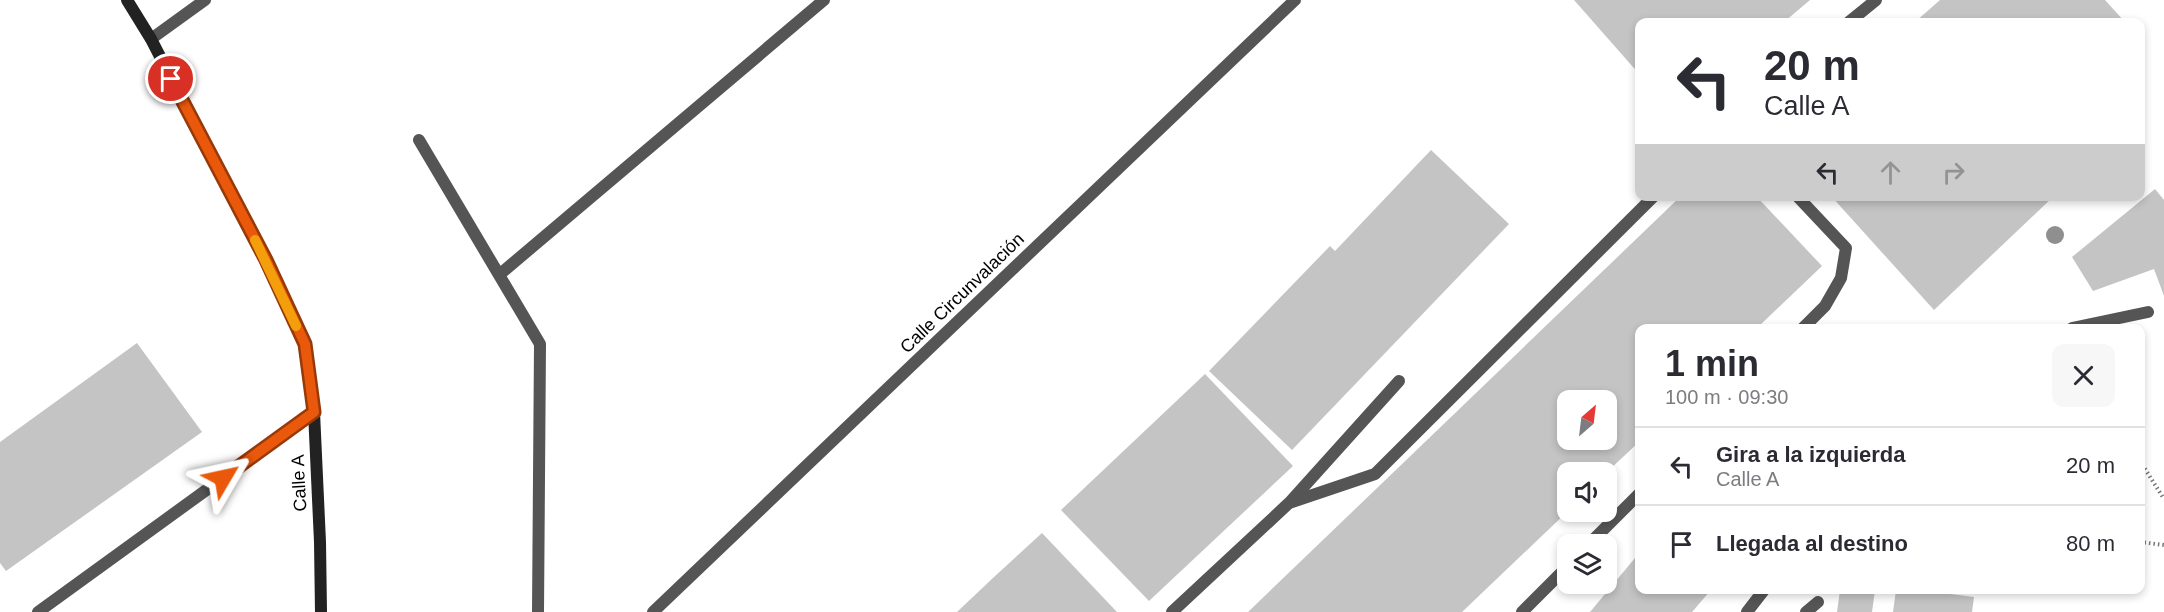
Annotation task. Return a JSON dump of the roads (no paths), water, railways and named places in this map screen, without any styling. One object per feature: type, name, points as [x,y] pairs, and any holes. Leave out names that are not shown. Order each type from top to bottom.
[{"type":"street","name":"Calle A","points":[[127,0],[151,39],[266,260],[305,344],[314,412],[321,612]]},
{"type":"street","points":[[151,39],[205,0]]},
{"type":"street","points":[[500,275],[824,0]]},
{"type":"street","name":"Calle Circunvalación","points":[[653,612],[1295,0]]},
{"type":"street","points":[[1854,18],[1876,0]]},
{"type":"street","points":[[419,140],[540,344],[538,612]]},
{"type":"street","points":[[1289,503],[1375,474],[1649,201]]},
{"type":"street","points":[[1802,201],[1846,248],[1841,278],[1825,306],[1807,324]]},
{"type":"street","points":[[2091,324],[2148,312]]},
{"type":"street","points":[[1172,612],[1289,503],[1399,381]]},
{"type":"street","points":[[38,612],[314,412]]},
{"type":"street","points":[[1599,534],[1635,498]]},
{"type":"street","points":[[1522,612],[1557,577]]},
{"type":"street","points":[[1747,612],[1761,594]]},
{"type":"street","points":[[1806,612],[1818,602]]}]
